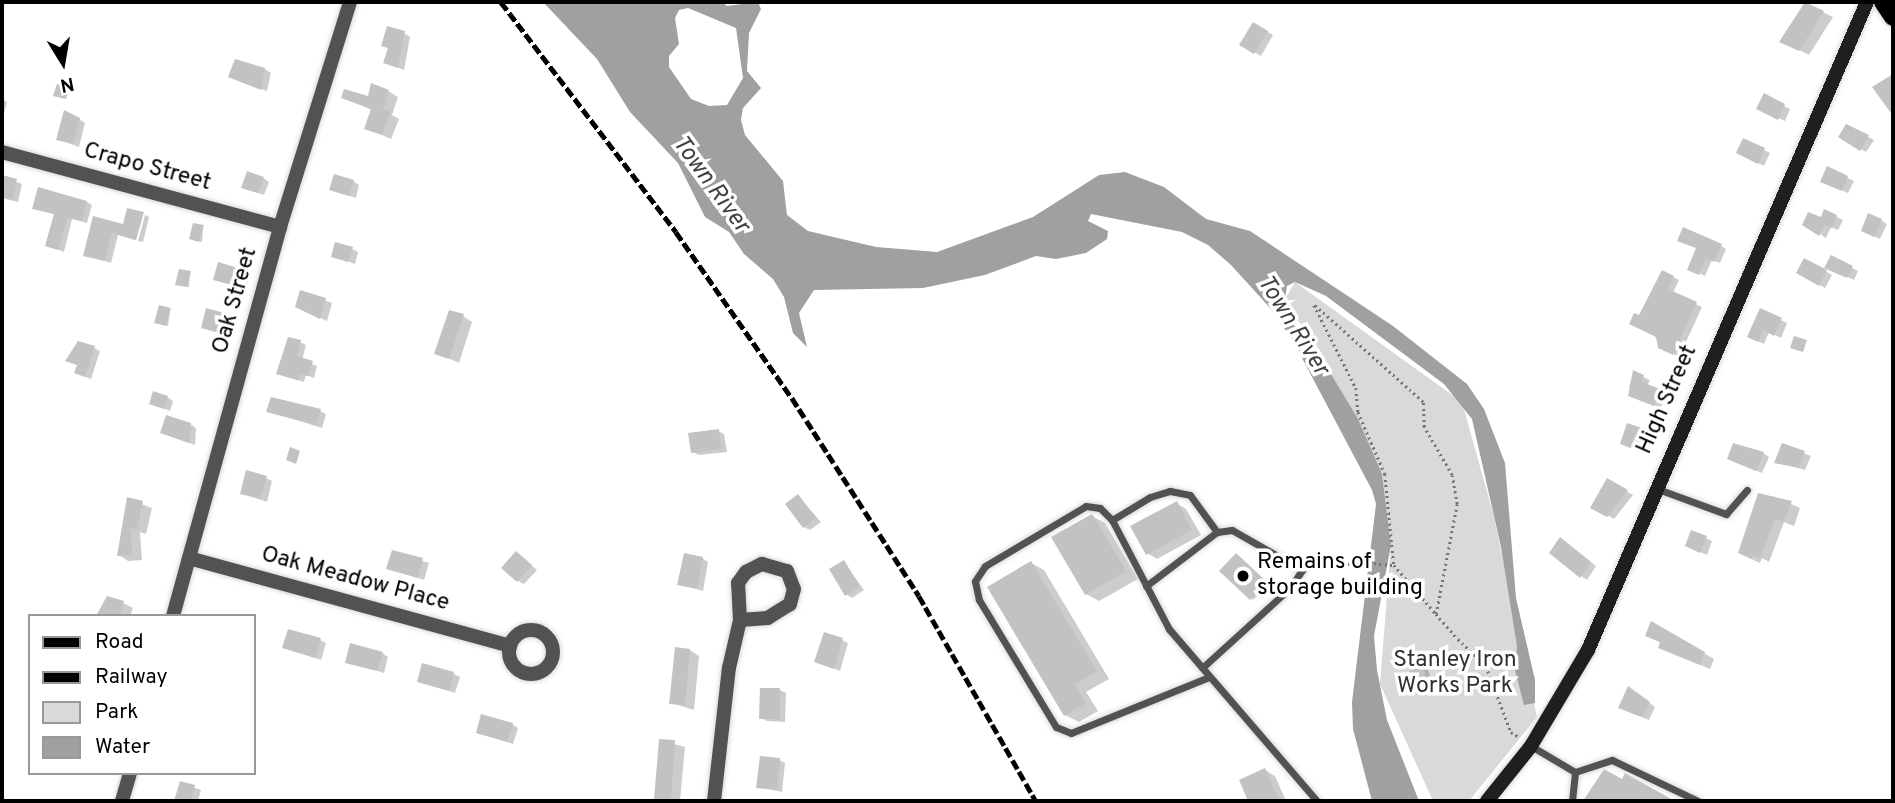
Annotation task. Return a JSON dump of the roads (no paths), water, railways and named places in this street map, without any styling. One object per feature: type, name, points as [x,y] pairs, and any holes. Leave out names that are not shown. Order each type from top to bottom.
[{"type":"main road","name":"High Street","points":[[1487,801],[1531,746],[1588,650],[1655,488],[1867,2]]},
{"type":"main road","points":[[1883,2],[1893,17]]},
{"type":"street","name":"Oak Street","points":[[174,614],[280,227],[350,2]]},
{"type":"street","name":"Crapo Street","points":[[2,152],[280,227]]},
{"type":"street","name":"Oak Meadow Place","points":[[188,558],[510,646]]},
{"type":"street","points":[[714,801],[729,668],[740,620],[736,596],[740,578],[762,564],[787,571],[794,589],[790,604],[768,618],[740,620]]},
{"type":"street","points":[[122,801],[129,775]]},
{"type":"lane","points":[[1655,488],[1726,514],[1747,490]]},
{"type":"lane","points":[[1112,520],[1150,497],[1170,491],[1190,495],[1217,532]]},
{"type":"lane","points":[[1209,677],[1071,733],[1056,727],[979,600],[975,581],[985,566],[1086,506],[1100,508],[1112,520],[1169,629],[1317,801]]},
{"type":"lane","points":[[1146,586],[1217,532],[1242,533],[1302,570],[1291,587],[1202,668]]},
{"type":"lane","points":[[1531,746],[1574,772],[1612,760],[1698,801]]},
{"type":"lane","points":[[1572,801],[1574,772]]},
{"type":"water","name":"Town River","points":[[543,2],[722,2],[727,6],[758,2],[761,9],[749,33],[747,71],[761,88],[743,108],[741,120],[745,135],[783,181],[787,215],[808,231],[876,247],[937,252],[1033,217],[1099,175],[1125,172],[1164,187],[1206,219],[1250,231],[1393,326],[1467,384],[1484,409],[1505,463],[1516,598],[1535,680],[1535,703],[1524,705],[1515,670],[1517,646],[1501,547],[1472,419],[1444,384],[1326,296],[1295,282],[1287,286],[1285,299],[1289,319],[1325,364],[1358,419],[1382,474],[1391,545],[1374,636],[1377,670],[1387,720],[1419,801],[1372,801],[1353,729],[1352,702],[1376,504],[1372,490],[1294,343],[1271,309],[1231,265],[1208,245],[1182,232],[1091,214],[1088,221],[1108,231],[1107,239],[1086,253],[1056,259],[1036,256],[985,275],[923,288],[814,290],[799,313],[807,347],[793,333],[784,297],[773,279],[744,254],[729,232],[705,217],[678,163],[630,112],[597,59]],"holes":[[[688,8],[736,28],[743,78],[727,105],[709,106],[691,99],[669,67],[669,56],[679,44],[675,18],[679,10]]]},
{"type":"railway","points":[[501,2],[676,232],[792,398],[919,596],[1036,801]]},
{"type":"place","name":"Remains of storage building","points":[[1243,576]]},
{"type":"park label","name":"Stanley Iron Works Park","points":[[1455,674]]}]
